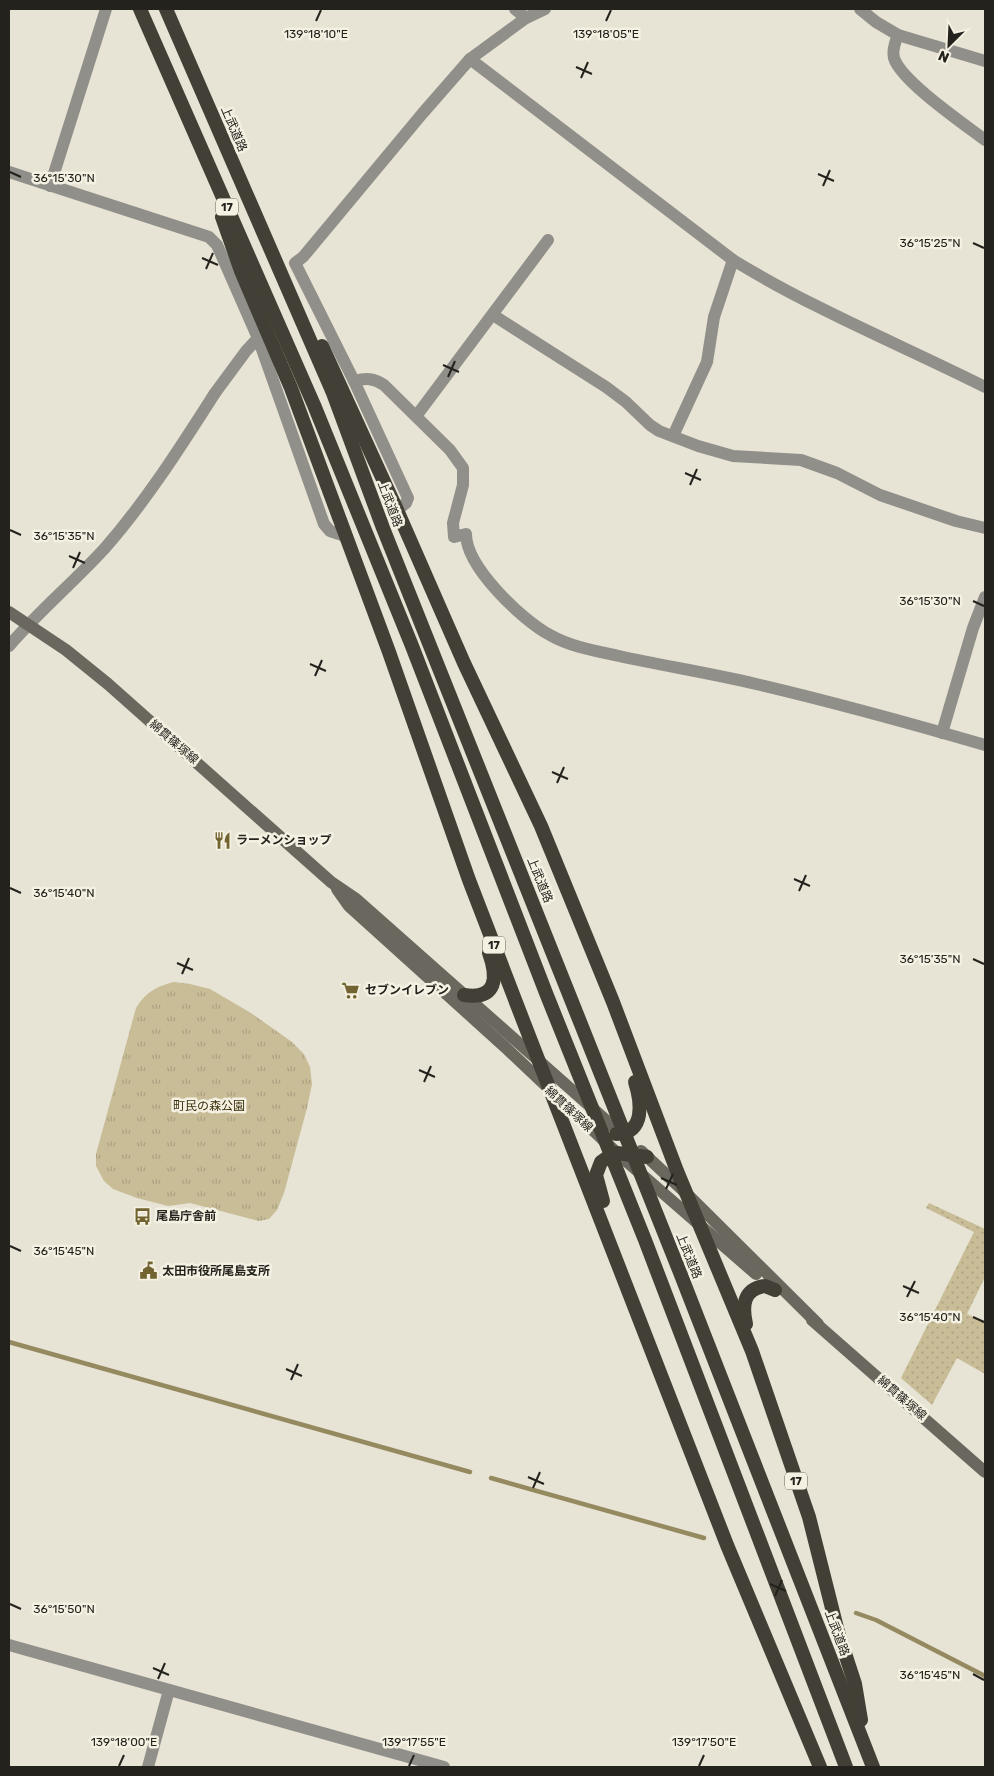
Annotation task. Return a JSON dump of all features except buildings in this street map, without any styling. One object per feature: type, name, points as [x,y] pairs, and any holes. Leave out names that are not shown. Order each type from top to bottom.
[{"type":"highway","name":"17","points":[[140,9],[314,405],[412,646],[546,993],[645,1240],[846,1767]]},
{"type":"highway","name":"上武道路","points":[[166,9],[333,393],[383,528],[536,909],[580,1026],[679,1270],[873,1767]]},
{"type":"highway","name":"17","points":[[186,115],[241,271],[291,388],[389,652],[469,880],[727,1545],[820,1767]]},
{"type":"highway","name":"17","points":[[263,235],[305,310],[397,510],[464,663],[541,826],[613,1002],[686,1193],[752,1351],[809,1517],[838,1632],[855,1684],[865,1743]]},
{"type":"highway","points":[[464,995],[474,997],[486,993],[493,986],[495,978],[494,965],[475,910],[469,880]]},
{"type":"highway","points":[[591,1129],[612,1134],[622,1134],[635,1124],[640,1106],[640,1097],[621,1038],[613,1002]]},
{"type":"highway","points":[[611,1246],[607,1218],[596,1175],[601,1162],[616,1153],[647,1157]]},
{"type":"highway","points":[[752,1351],[744,1317],[744,1302],[750,1291],[760,1287],[765,1286],[775,1290]]},
{"type":"main road","name":"綿貫篠塚線","points":[[9,612],[66,650],[108,684],[331,882],[356,898],[647,1157],[818,1324]]},
{"type":"main road","name":"綿貫篠塚線","points":[[331,882],[349,906],[505,1047],[616,1153],[701,1228],[818,1324],[985,1472]]},
{"type":"street","points":[[50,186],[106,9]]},
{"type":"street","points":[[515,9],[526,18]]},
{"type":"street","points":[[397,510],[406,503],[408,498],[354,381],[295,263],[303,257],[470,59],[526,18],[545,9]]},
{"type":"street","points":[[860,9],[876,22],[898,35],[985,61]]},
{"type":"street","points":[[898,35],[893,56],[899,68],[914,85],[985,140]]},
{"type":"street","points":[[470,59],[733,260],[811,304],[985,387]]},
{"type":"street","points":[[9,172],[209,237],[217,245],[258,338],[324,524],[330,531],[345,536]]},
{"type":"street","points":[[417,415],[548,240]]},
{"type":"street","points":[[673,436],[706,362],[714,317],[733,260]]},
{"type":"street","points":[[493,315],[606,387],[626,402],[659,432],[733,456],[756,459],[801,460],[837,473],[880,495],[956,521],[985,528]]},
{"type":"street","points":[[9,646],[28,624],[103,549],[129,518],[175,455],[215,393],[258,338]]},
{"type":"street","points":[[354,381],[365,378],[376,380],[417,415],[450,450],[463,468],[463,485],[453,523],[454,537],[466,534],[466,542],[470,553],[482,572],[519,612],[550,635],[582,648],[755,684],[985,745]]},
{"type":"street","points":[[942,733],[973,628],[985,597]]},
{"type":"street","points":[[9,1645],[444,1767]]},
{"type":"street","points":[[148,1767],[169,1690]]},
{"type":"green space","name":"町民の森公園","points":[[174,982],[210,989],[251,1013],[292,1042],[304,1054],[310,1067],[312,1084],[307,1108],[284,1193],[277,1210],[269,1219],[259,1221],[190,1203],[168,1206],[137,1198],[113,1189],[104,1181],[96,1166],[96,1154],[136,1008],[143,998],[152,991]]},
{"type":"green space","points":[[929,1203],[985,1229],[985,1277],[967,1314],[985,1322],[985,1374],[957,1358],[932,1405],[901,1378],[974,1232],[926,1208]]},
{"type":"waterway","points":[[9,1342],[470,1472]]},
{"type":"waterway","points":[[491,1478],[704,1538]]},
{"type":"waterway","points":[[856,1613],[876,1620],[985,1676]]},
{"type":"place","name":"ラーメンショップ","points":[[222,840]]},
{"type":"place","name":"セブンイレブン","points":[[351,990]]},
{"type":"place","name":"尾島庁舎前","points":[[142,1216]]},
{"type":"place","name":"太田市役所尾島支所","points":[[148,1271]]}]
